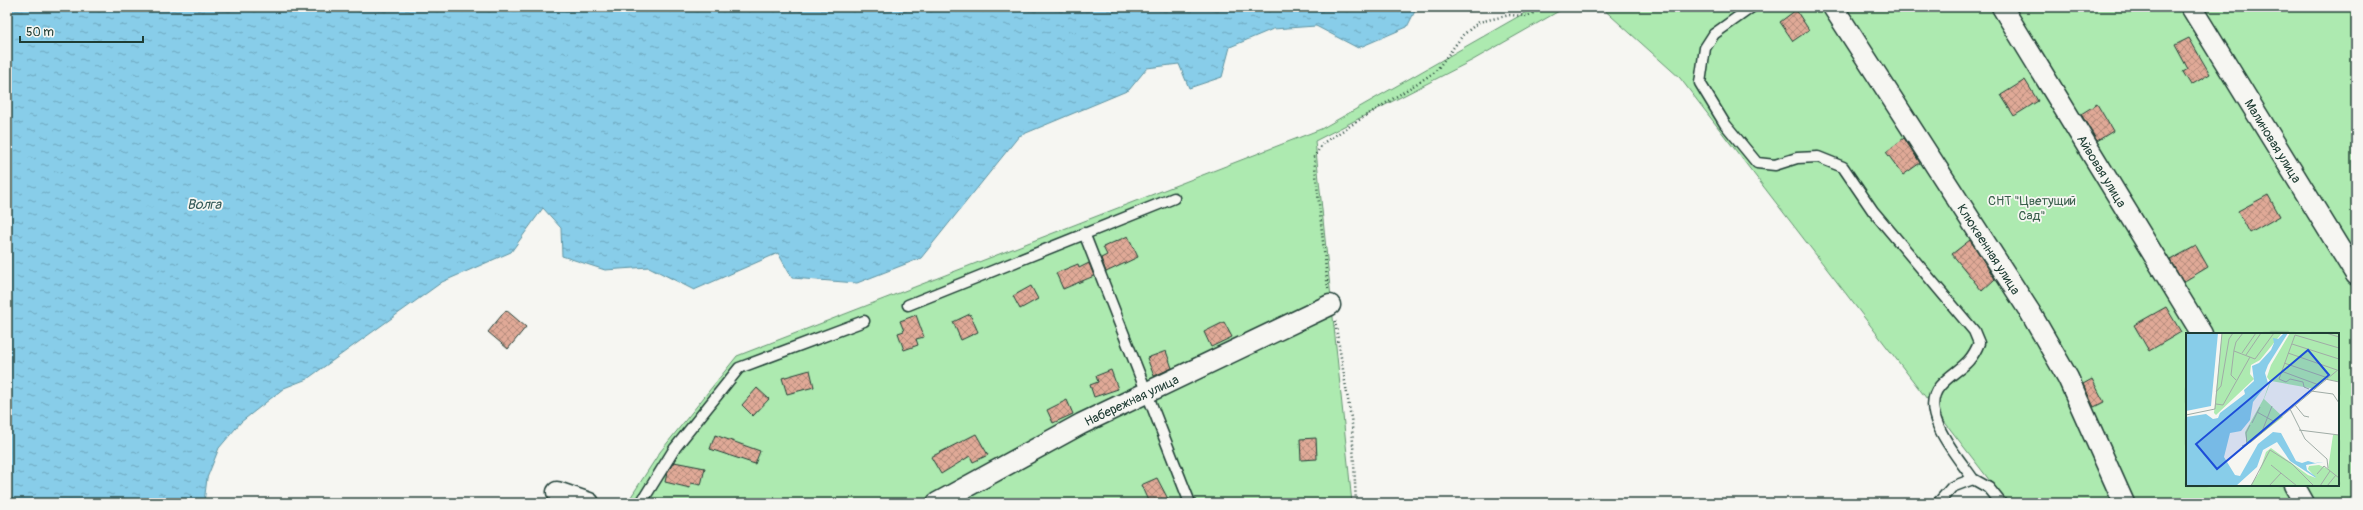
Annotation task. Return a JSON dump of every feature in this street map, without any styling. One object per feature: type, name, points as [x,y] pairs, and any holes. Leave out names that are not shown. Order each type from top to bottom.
[{"type":"street","name":"Клюквенная улица","points":[[1833,7],[2030,312],[2068,378],[2124,503]]},
{"type":"street","name":"Айвовая улица","points":[[2002,7],[2201,333]]},
{"type":"street","name":"Малиновая улица","points":[[2191,7],[2356,274]]},
{"type":"street","name":"Набережная улица","points":[[937,503],[1081,424],[1330,305]]},
{"type":"street","points":[[2295,486],[2304,503]]},
{"type":"street","points":[[557,492],[589,503]]},
{"type":"lane","points":[[1752,7],[1714,34],[1705,48],[1700,83],[1725,124],[1757,163],[1776,165],[1797,158],[1818,157],[1843,167],[1873,211],[1974,331],[1979,343],[1973,358],[1939,387],[1933,403],[1937,427],[1972,479],[1989,488],[2001,503]]},
{"type":"lane","points":[[908,305],[1174,198]]},
{"type":"lane","points":[[1084,233],[1190,503]]},
{"type":"lane","points":[[641,503],[675,448],[739,368],[864,321]]},
{"type":"lane","points":[[1938,503],[1952,487],[1972,479]]},
{"type":"path","points":[[1356,503],[1352,424],[1336,324],[1330,305],[1314,156],[1323,143],[1434,72],[1463,35],[1479,22],[1510,15],[1528,16],[1544,7]]},
{"type":"green space","points":[[1535,7],[1566,7],[1473,60],[1315,141],[1352,503],[627,503],[660,452],[737,356],[1321,129]]},
{"type":"green space","name":"СНТ \"Цветущий Сад\"","points":[[1601,7],[2356,7],[2356,503],[2007,503],[1680,78]]},
{"type":"water","name":"Волга","points":[[7,7],[1417,7],[1407,27],[1358,48],[1316,26],[1273,29],[1230,47],[1222,77],[1189,88],[1179,64],[1147,68],[1129,90],[1019,136],[921,258],[857,283],[792,278],[778,253],[694,290],[649,267],[605,270],[562,256],[561,228],[543,208],[511,252],[442,282],[307,379],[284,388],[241,422],[219,448],[207,478],[204,503],[7,503]]},
{"type":"building","points":[[1796,10],[1809,30],[1793,41],[1780,22]]},
{"type":"building","points":[[2189,38],[2210,74],[2191,85],[2183,72],[2188,69],[2175,45]]},
{"type":"building","points":[[2025,80],[2038,101],[2014,116],[2001,95]]},
{"type":"building","points":[[2097,104],[2113,131],[2097,141],[2081,114]]},
{"type":"building","points":[[1904,138],[1920,163],[1903,175],[1886,152]]},
{"type":"building","points":[[2268,195],[2280,216],[2250,233],[2238,211]]},
{"type":"building","points":[[1128,236],[1138,257],[1106,272],[1101,258],[1107,255],[1103,247]]},
{"type":"building","points":[[1970,240],[1995,279],[1982,291],[1952,254]]},
{"type":"building","points":[[2196,246],[2208,267],[2183,282],[2170,260]]},
{"type":"building","points":[[1089,263],[1094,276],[1063,289],[1056,273],[1078,264],[1079,268]]},
{"type":"building","points":[[1031,286],[1038,299],[1020,309],[1013,296]]},
{"type":"building","points":[[2166,307],[2181,332],[2149,351],[2134,325]]},
{"type":"building","points":[[506,310],[526,327],[508,349],[488,332]]},
{"type":"building","points":[[970,314],[978,332],[961,340],[953,322]]},
{"type":"building","points":[[916,315],[924,337],[916,339],[918,345],[904,350],[898,333],[904,331],[900,321]]},
{"type":"building","points":[[1224,322],[1232,337],[1211,347],[1204,332]]},
{"type":"building","points":[[1166,351],[1172,368],[1154,376],[1147,358]]},
{"type":"building","points":[[810,370],[814,387],[787,394],[782,378]]},
{"type":"building","points":[[1111,370],[1118,389],[1094,397],[1090,385],[1098,382],[1096,376]]},
{"type":"building","points":[[2092,379],[2104,402],[2094,407],[2083,384]]},
{"type":"building","points":[[757,388],[769,399],[753,416],[742,405]]},
{"type":"building","points":[[1067,400],[1073,414],[1053,423],[1047,410]]},
{"type":"building","points":[[976,434],[988,455],[973,462],[970,456],[941,474],[931,457]]},
{"type":"building","points":[[715,435],[760,451],[755,464],[710,449]]},
{"type":"building","points":[[1316,438],[1317,459],[1301,460],[1300,439]]},
{"type":"building","points":[[674,462],[705,468],[701,485],[691,483],[690,488],[665,482],[667,473]]},
{"type":"building","points":[[1157,478],[1168,499],[1160,503],[1149,503],[1141,485]]}]
